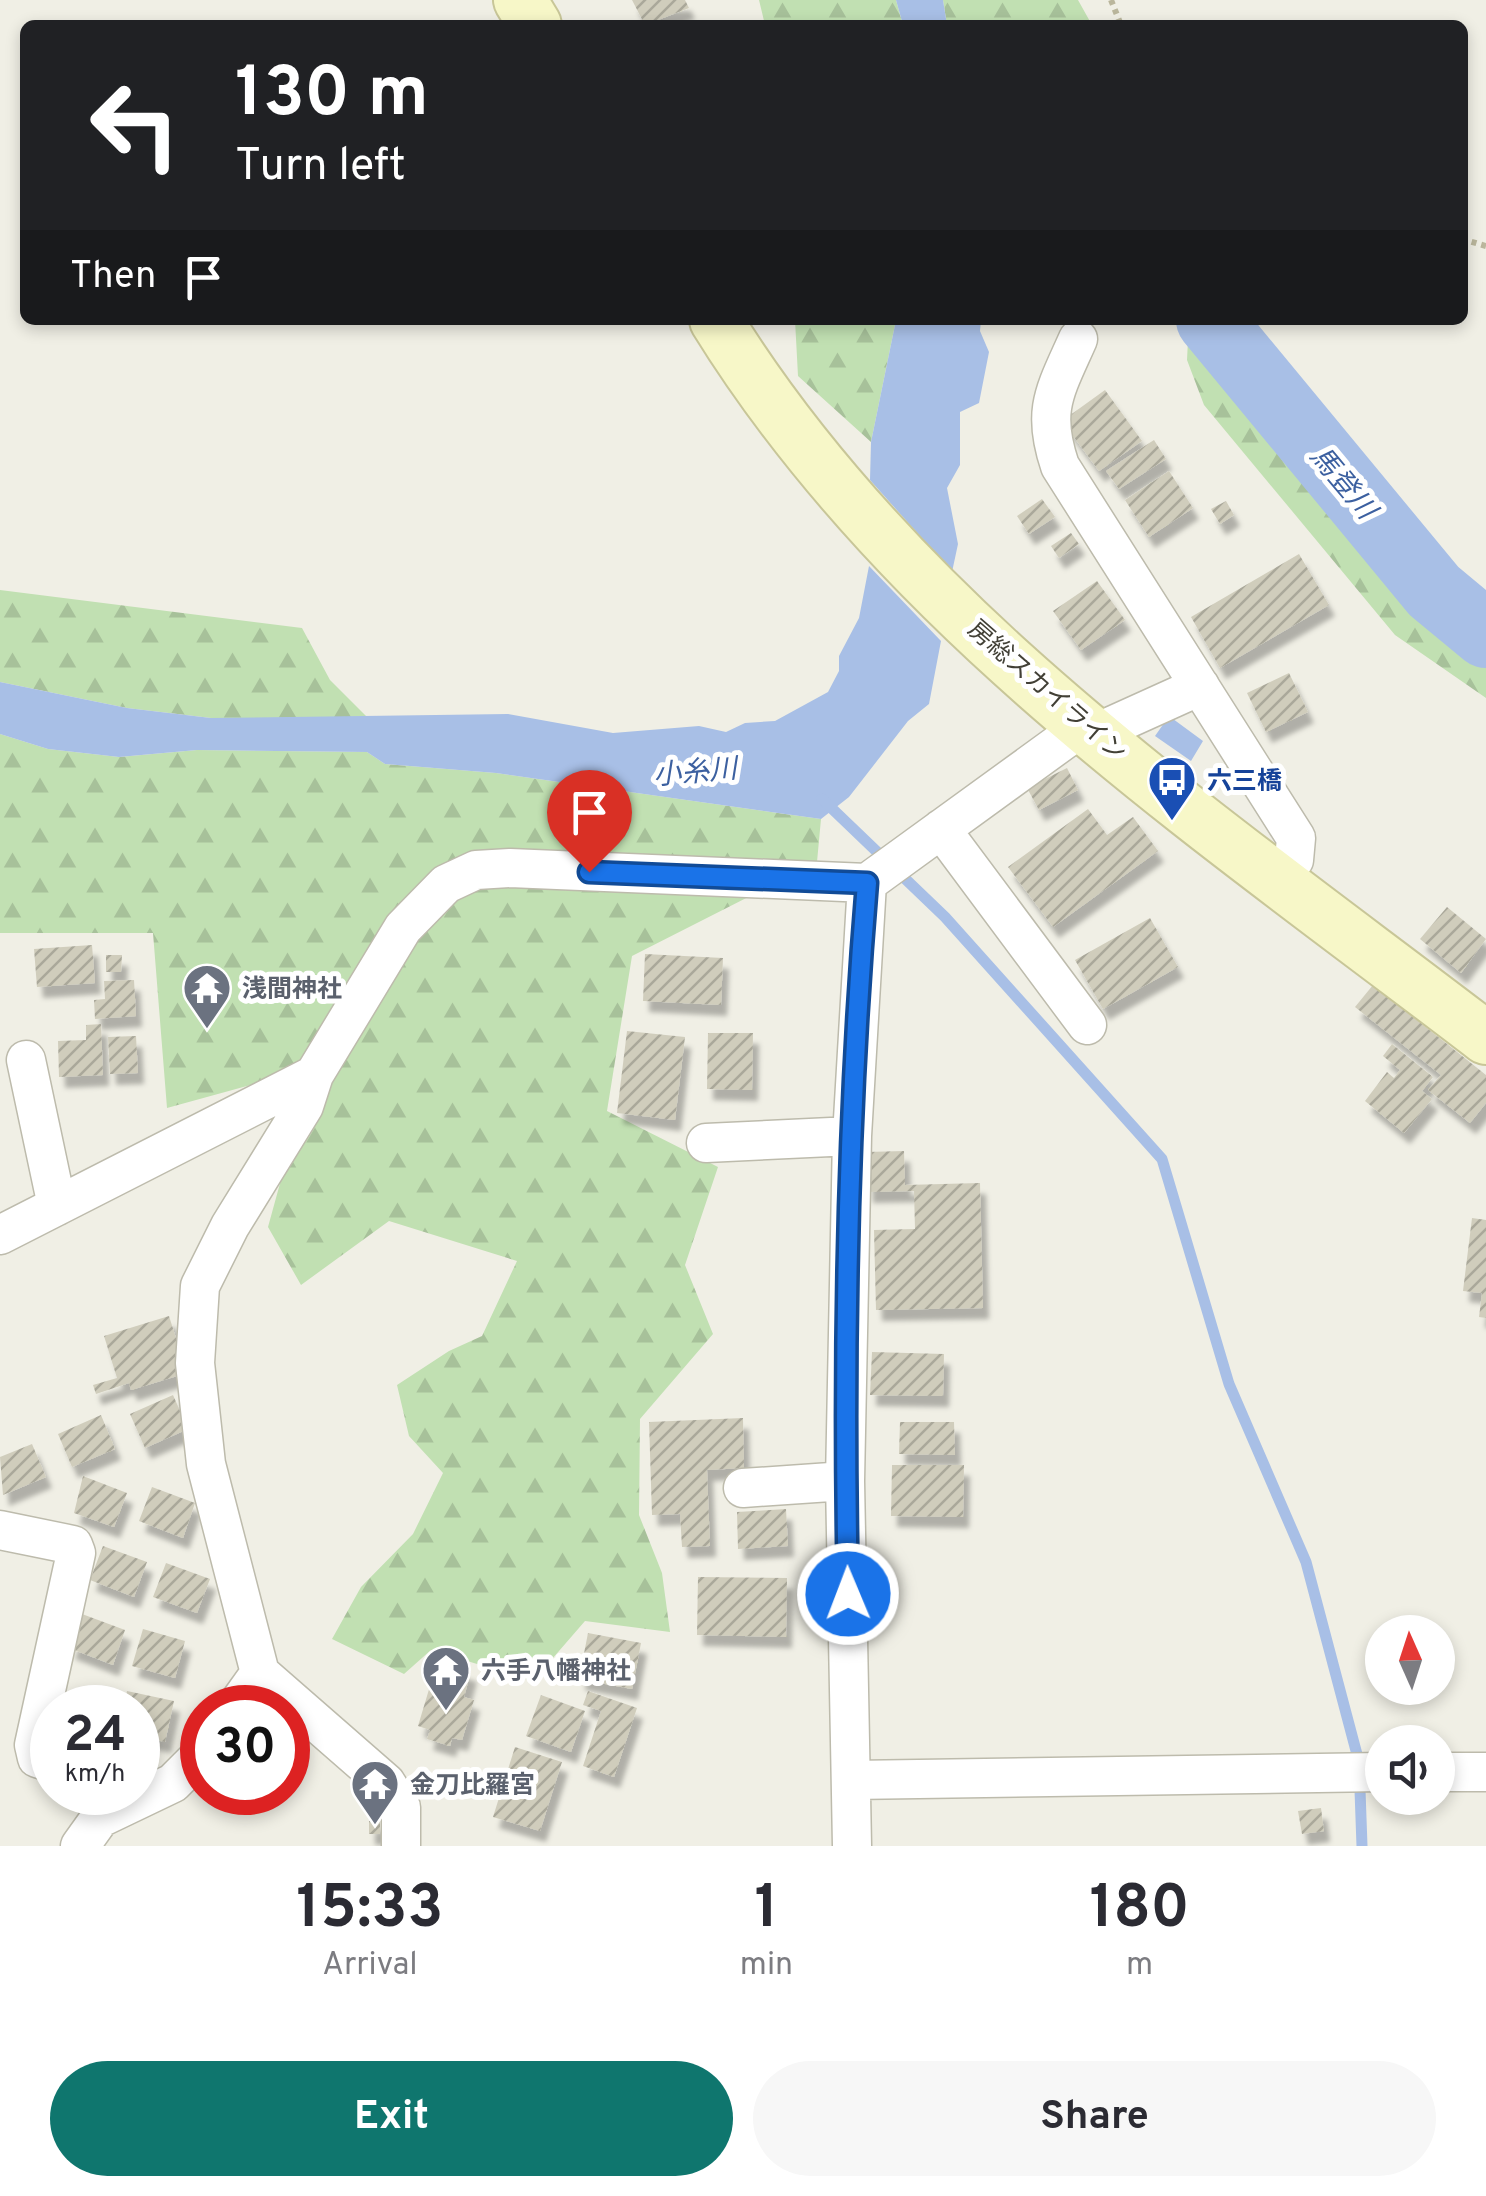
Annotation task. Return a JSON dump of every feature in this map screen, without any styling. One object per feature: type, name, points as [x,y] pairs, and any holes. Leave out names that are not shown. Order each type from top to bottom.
[{"type":"main road","name":"房総スカイライン","points":[[719,325],[751,376],[828,478],[980,632],[1091,728],[1486,1038]]},
{"type":"street","points":[[1078,340],[1050,401],[1048,423],[1056,455],[1296,838],[1294,860],[1279,878]]},
{"type":"street","points":[[401,1846],[401,1807],[386,1783],[260,1673],[206,1464],[195,1363],[200,1286],[230,1226],[304,1106],[314,1075],[403,928],[446,884],[476,870],[872,880],[1091,728],[1200,686]]},
{"type":"street","points":[[936,833],[1087,1025]]},
{"type":"street","points":[[852,1846],[845,1481],[852,1136],[872,880]]},
{"type":"street","points":[[26,1060],[57,1206]]},
{"type":"street","points":[[0,1235],[314,1075]]},
{"type":"street","points":[[706,1143],[852,1136]]},
{"type":"street","points":[[743,1488],[845,1481]]},
{"type":"street","points":[[0,1530],[73,1545],[76,1552],[47,1685]]},
{"type":"street","points":[[251,1685],[260,1673]]},
{"type":"street","points":[[852,1780],[1365,1772]]},
{"type":"street","points":[[1455,1772],[1486,1772]]},
{"type":"street","points":[[80,1846],[105,1815]]},
{"type":"green space","points":[[759,0],[896,0],[902,20],[764,20]]},
{"type":"green space","points":[[943,0],[1078,0],[1089,20],[946,20]]},
{"type":"green space","points":[[795,325],[895,325],[871,442],[798,376]]},
{"type":"green space","points":[[1189,325],[1193,325],[1330,507],[1460,623],[1486,627],[1486,698],[1395,635],[1204,405],[1187,360]]},
{"type":"green space","points":[[0,590],[302,628],[330,680],[369,719],[211,718],[127,708],[0,682]]},
{"type":"green space","points":[[0,734],[48,749],[119,757],[197,750],[367,752],[385,764],[496,773],[821,819],[817,862],[632,956],[607,1111],[718,1167],[685,1265],[713,1334],[640,1419],[639,1515],[662,1573],[670,1632],[585,1621],[533,1681],[431,1650],[404,1674],[332,1639],[361,1587],[413,1534],[443,1473],[409,1436],[397,1385],[449,1351],[482,1336],[517,1261],[389,1221],[301,1285],[268,1227],[290,1147],[324,1065],[167,1108],[153,933],[0,933]]},
{"type":"water","points":[[896,0],[943,0],[946,20],[902,20]]},
{"type":"water","points":[[895,325],[981,325],[989,352],[979,403],[960,412],[960,465],[947,488],[958,544],[952,572],[870,480],[871,442]]},
{"type":"water","name":"小糸川","points":[[869,566],[941,641],[929,704],[908,721],[849,797],[821,819],[496,773],[385,764],[367,752],[197,750],[119,757],[48,749],[0,734],[0,682],[127,708],[211,718],[508,714],[613,733],[699,726],[726,732],[745,723],[775,721],[828,692],[839,671],[839,656],[859,618]]},
{"type":"water","points":[[1169,716],[1203,741],[1191,761],[1155,736]]},
{"type":"pier","points":[[866,562],[873,562],[920,610],[945,638],[946,645]]},
{"type":"building","points":[[632,0],[685,0],[689,8],[658,20],[642,20]]},
{"type":"building","points":[[1105,390],[1142,441],[1099,471],[1062,421]]},
{"type":"building","points":[[1154,440],[1166,459],[1119,489],[1106,471]]},
{"type":"building","points":[[1169,471],[1193,508],[1149,537],[1125,500]]},
{"type":"building","points":[[1042,499],[1055,517],[1029,534],[1017,516]]},
{"type":"building","points":[[1226,501],[1234,515],[1220,524],[1211,509]]},
{"type":"building","points":[[1071,533],[1079,544],[1059,558],[1051,546]]},
{"type":"building","points":[[1299,554],[1329,605],[1220,668],[1191,617]]},
{"type":"building","points":[[1097,581],[1125,620],[1081,650],[1053,611]]},
{"type":"building","points":[[1289,673],[1308,712],[1266,732],[1247,693]]},
{"type":"building","points":[[1067,768],[1078,790],[1039,810],[1027,788]]},
{"type":"building","points":[[1088,809],[1107,835],[1133,817],[1158,851],[1053,927],[1008,867]]},
{"type":"building","points":[[1447,907],[1486,939],[1461,973],[1420,939]]},
{"type":"building","points":[[1150,918],[1178,967],[1103,1009],[1075,960]]},
{"type":"building","points":[[92,945],[95,983],[37,987],[34,949]]},
{"type":"building","points":[[645,954],[723,958],[721,1005],[643,1001]]},
{"type":"building","points":[[106,955],[122,955],[121,972],[106,972]]},
{"type":"building","points":[[134,980],[136,1016],[95,1019],[94,1000],[105,999],[104,981]]},
{"type":"building","points":[[1373,985],[1486,1075],[1486,1103],[1470,1123],[1428,1090],[1441,1075],[1355,1007]]},
{"type":"building","points":[[101,1024],[103,1075],[59,1077],[58,1041],[86,1040],[86,1025]]},
{"type":"building","points":[[627,1031],[685,1037],[675,1120],[617,1113]]},
{"type":"building","points":[[708,1033],[753,1033],[752,1090],[707,1089]]},
{"type":"building","points":[[136,1036],[138,1073],[110,1074],[108,1037]]},
{"type":"building","points":[[1392,1044],[1433,1077],[1422,1091],[1432,1099],[1404,1133],[1365,1101],[1387,1072],[1394,1078],[1400,1070],[1383,1056]]},
{"type":"building","points":[[904,1151],[905,1185],[980,1183],[983,1308],[876,1310],[874,1230],[915,1229],[914,1191],[867,1192],[866,1152]]},
{"type":"building","points":[[1472,1218],[1486,1220],[1486,1318],[1479,1317],[1482,1293],[1463,1291]]},
{"type":"building","points":[[169,1316],[187,1373],[131,1390],[129,1383],[96,1394],[93,1385],[117,1378],[104,1336]]},
{"type":"building","points":[[872,1352],[944,1354],[943,1396],[870,1395]]},
{"type":"building","points":[[173,1395],[188,1429],[145,1448],[130,1414]]},
{"type":"building","points":[[101,1415],[115,1449],[72,1467],[58,1434]]},
{"type":"building","points":[[743,1418],[744,1468],[707,1470],[710,1546],[682,1547],[680,1514],[652,1515],[649,1422]]},
{"type":"building","points":[[900,1422],[954,1422],[955,1455],[899,1454]]},
{"type":"building","points":[[32,1444],[46,1477],[3,1495],[0,1457]]},
{"type":"building","points":[[892,1465],[964,1465],[963,1517],[891,1516]]},
{"type":"building","points":[[83,1476],[127,1493],[114,1527],[74,1513]]},
{"type":"building","points":[[152,1487],[195,1503],[183,1538],[139,1521]]},
{"type":"building","points":[[786,1509],[788,1546],[738,1549],[737,1512]]},
{"type":"building","points":[[103,1546],[147,1562],[134,1597],[90,1580]]},
{"type":"building","points":[[166,1563],[210,1579],[197,1613],[153,1597]]},
{"type":"building","points":[[698,1577],[787,1578],[786,1637],[697,1635]]},
{"type":"building","points":[[82,1614],[125,1630],[113,1665],[69,1648]]},
{"type":"building","points":[[143,1629],[185,1641],[175,1678],[132,1666]]},
{"type":"building","points":[[588,1633],[641,1643],[632,1689],[579,1679]]},
{"type":"building","name":"六手八幡神社","points":[[444,1663],[471,1671],[464,1697],[474,1700],[462,1740],[452,1738],[450,1746],[427,1739],[430,1730],[418,1726],[430,1686],[436,1688]]},
{"type":"building","points":[[588,1691],[637,1708],[614,1777],[583,1766],[601,1711],[583,1705]]},
{"type":"building","points":[[541,1695],[585,1711],[571,1752],[526,1736]]},
{"type":"building","points":[[160,1698],[174,1701],[165,1742],[160,1741]]},
{"type":"building","points":[[515,1747],[562,1762],[540,1831],[493,1817]]},
{"type":"building","points":[[1321,1808],[1324,1831],[1302,1834],[1298,1811]]},
{"type":"building","name":"金刀比羅宮","points":[[369,1821],[380,1821],[380,1834],[369,1834]]},
{"type":"waterway","name":"馬登川","points":[[1214,325],[1434,591],[1486,634]]},
{"type":"waterway","points":[[822,799],[945,917],[1162,1159],[1229,1384],[1306,1562],[1359,1762],[1362,1846]]},
{"type":"place","name":"六三橋","points":[[1172,822]]},
{"type":"place","name":"浅間神社","points":[[207,1030]]},
{"type":"place","name":"六手八幡神社","points":[[446,1712]]},
{"type":"place","name":"金刀比羅宮","points":[[375,1826]]},
{"type":"route","points":[[589,872],[867,883],[852,1136],[845,1481],[848,1594]]}]
